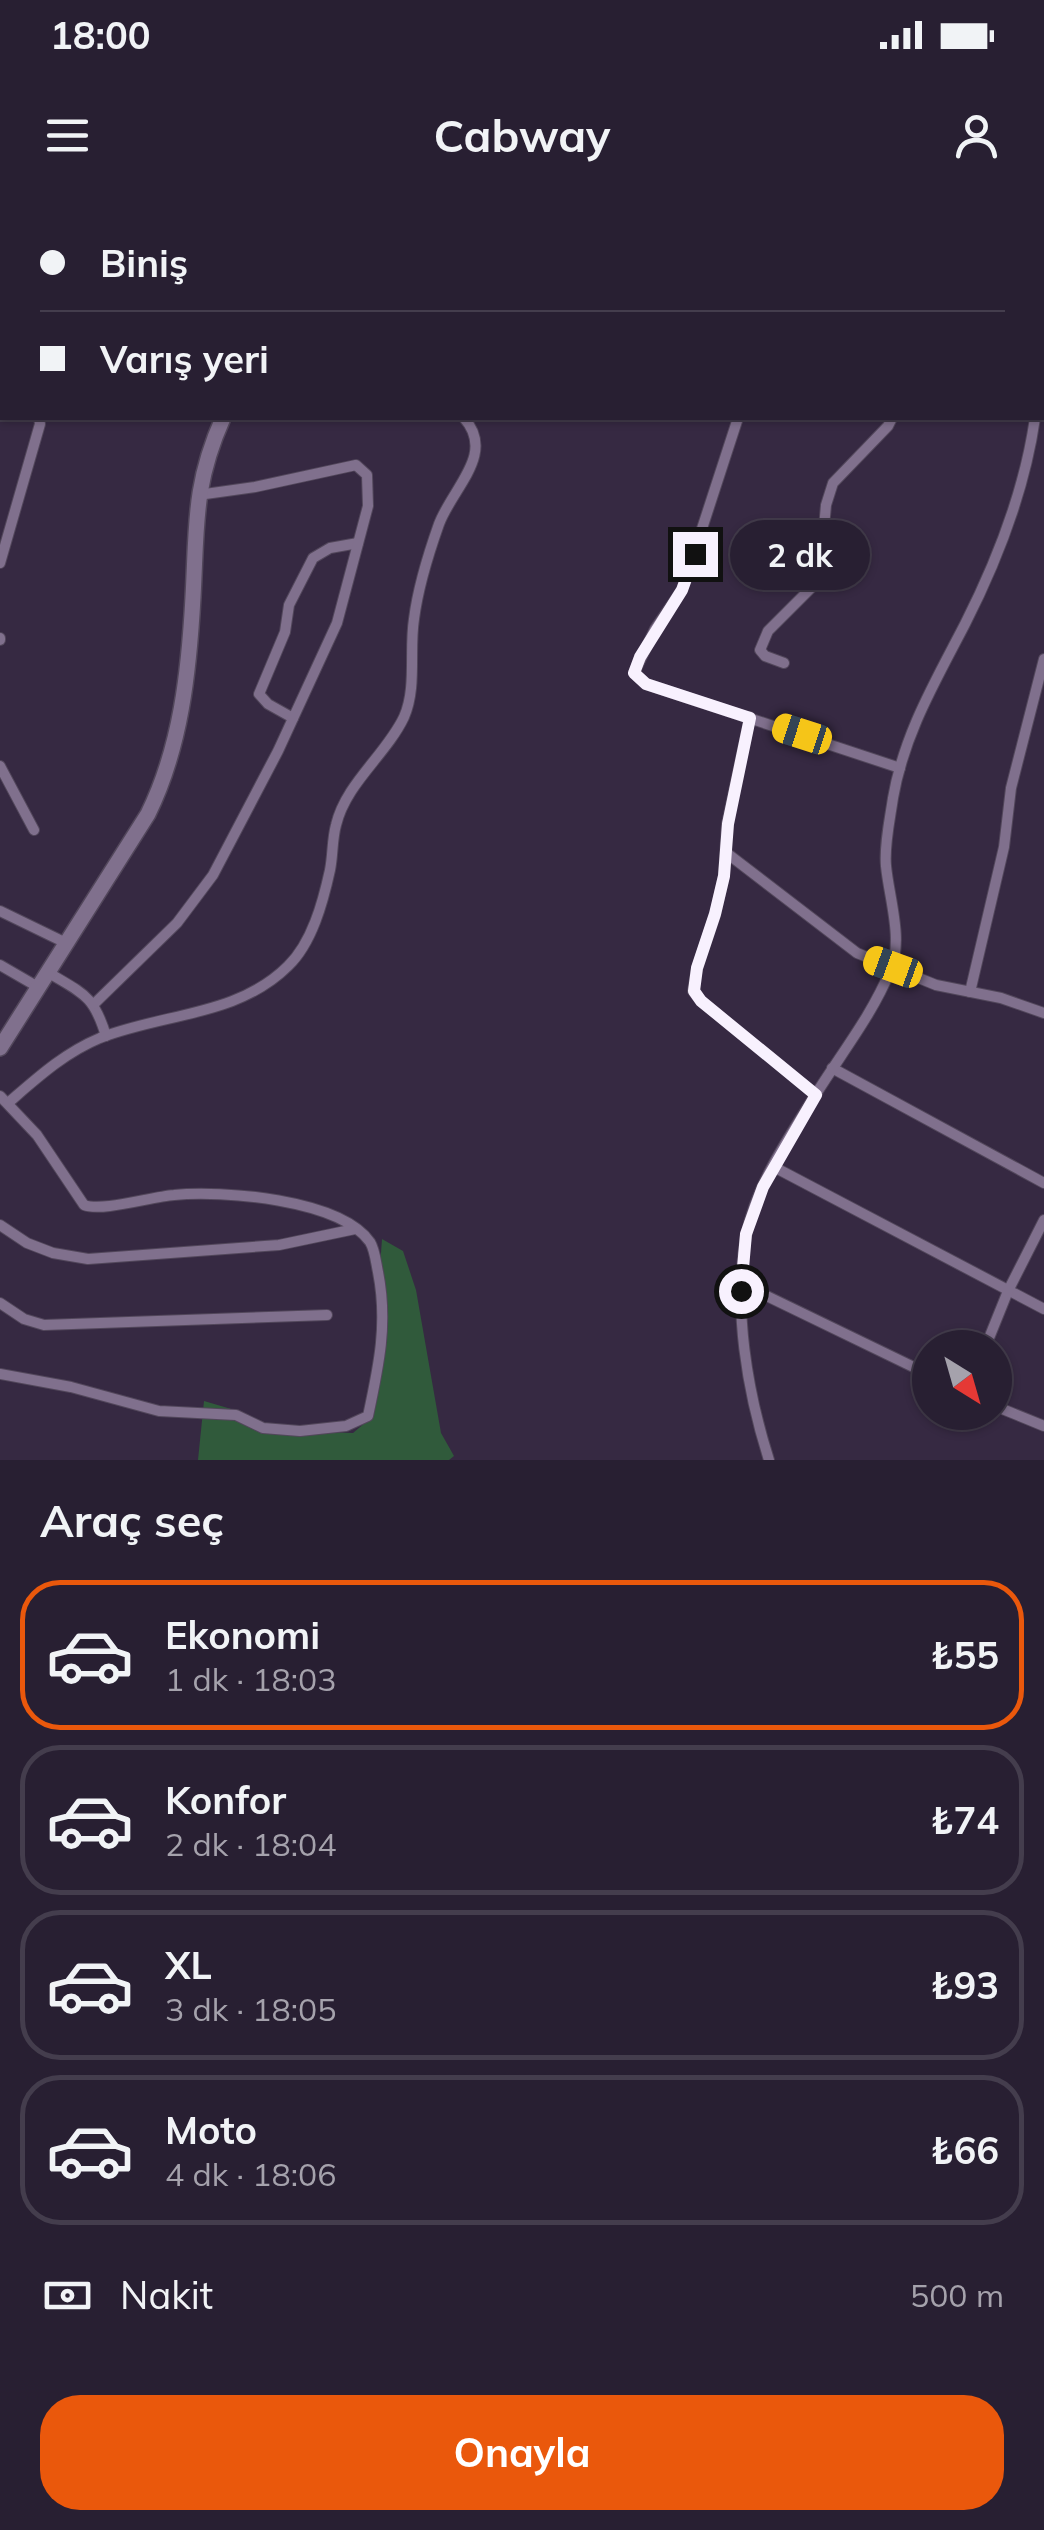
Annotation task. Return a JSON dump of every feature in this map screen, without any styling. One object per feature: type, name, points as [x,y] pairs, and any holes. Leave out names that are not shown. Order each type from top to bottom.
[{"type":"main road","points":[[0,1048],[148,814],[168,773],[191,631],[197,495],[222,420]]},
{"type":"street","points":[[0,564],[40,420]]},
{"type":"street","points":[[1,1376],[71,1387],[159,1410],[236,1415],[264,1428],[300,1431],[346,1426],[368,1416],[385,1320],[372,1244],[356,1229],[302,1206],[201,1192],[144,1198],[95,1209],[84,1205],[36,1135],[4,1099],[52,1065],[106,1036],[225,1005],[262,990],[292,963],[312,932],[330,870],[336,822],[356,784],[387,747],[406,713],[413,620],[425,566],[441,520],[478,450],[472,420]]},
{"type":"street","points":[[737,420],[682,590],[634,673],[646,684],[900,768]]},
{"type":"street","points":[[784,662],[765,656],[760,650],[763,640],[815,584],[823,559],[826,505],[833,483],[891,420]]},
{"type":"street","points":[[769,1460],[756,1420],[748,1368],[742,1284],[746,1234],[774,1166],[893,967],[894,926],[885,861],[900,768],[928,690],[966,622],[1009,519],[1030,452],[1035,420]]},
{"type":"street","points":[[94,1004],[177,923],[213,875],[337,623],[368,506],[367,474],[356,464],[255,487],[197,495]]},
{"type":"street","points":[[293,718],[258,694],[285,632],[288,605],[313,558],[330,548],[358,543]]},
{"type":"street","points":[[970,992],[1004,847],[1011,788],[1044,659]]},
{"type":"street","points":[[750,718],[728,824],[728,854],[694,991],[701,1001],[816,1095]]},
{"type":"street","points":[[0,766],[34,830]]},
{"type":"street","points":[[728,854],[856,954],[936,985],[1001,998],[1044,1013]]},
{"type":"street","points":[[2,910],[66,943]]},
{"type":"street","points":[[0,965],[38,987]]},
{"type":"street","points":[[49,973],[94,1004],[106,1036]]},
{"type":"street","points":[[832,1068],[1044,1182]]},
{"type":"street","points":[[774,1166],[1044,1310]]},
{"type":"street","points":[[992,1330],[1044,1220]]},
{"type":"street","points":[[0,1225],[40,1248],[88,1258],[279,1245],[356,1229]]},
{"type":"street","points":[[742,1284],[912,1366]]},
{"type":"street","points":[[0,1303],[24,1319],[44,1325],[327,1315]]},
{"type":"street","points":[[1012,1413],[1044,1426]]},
{"type":"green space","points":[[382,1239],[403,1251],[416,1290],[441,1433],[454,1456],[449,1460],[198,1460],[204,1401],[238,1411],[270,1430],[353,1433],[373,1416],[380,1345],[377,1309]]},
{"type":"route","points":[[695,554],[682,590],[634,673],[646,684],[750,718],[728,824],[724,876],[694,991],[701,1001],[816,1095],[763,1187],[746,1234],[741,1291]]}]
